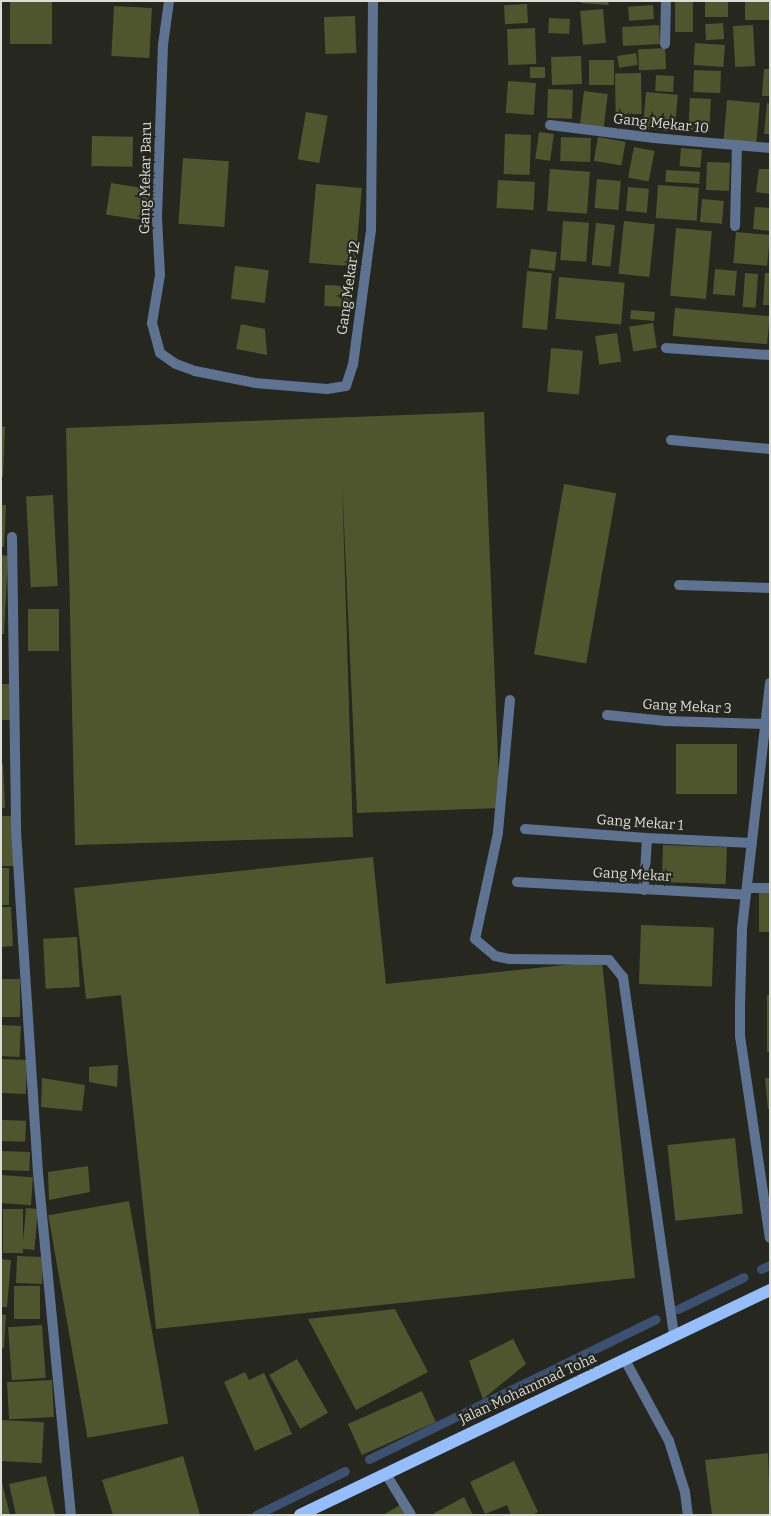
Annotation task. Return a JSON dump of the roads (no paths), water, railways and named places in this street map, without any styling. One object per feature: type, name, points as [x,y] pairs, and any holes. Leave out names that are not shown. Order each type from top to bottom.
[{"type":"main road","name":"Jalan Mohammad Toha","points":[[300,1515],[770,1290]]},
{"type":"street","name":"Gang Mekar Baru","points":[[160,353],[152,323],[160,275],[157,218],[163,45],[169,1]]},
{"type":"street","name":"Gang Mekar 12","points":[[160,353],[176,364],[195,371],[255,383],[293,388],[327,389],[346,386],[353,365],[371,230],[373,1]]},
{"type":"street","points":[[665,44],[666,1]]},
{"type":"street","name":"Gang Mekar 10","points":[[550,125],[654,138],[770,148]]},
{"type":"street","points":[[735,226],[737,146]]},
{"type":"street","points":[[666,348],[770,355]]},
{"type":"street","points":[[671,440],[770,449]]},
{"type":"street","points":[[12,537],[16,830],[22,932],[38,1174],[70,1515]]},
{"type":"street","points":[[679,585],[770,588]]},
{"type":"street","points":[[770,682],[765,724],[767,742],[752,843],[742,930],[740,1036],[770,1238]]},
{"type":"street","points":[[510,700],[498,833],[475,939],[495,956],[509,960],[610,960],[623,977],[674,1336]]},
{"type":"street","name":"Gang Mekar 3","points":[[607,714],[666,721],[765,724]]},
{"type":"street","name":"Gang Mekar 1","points":[[525,829],[752,843]]},
{"type":"street","points":[[644,890],[647,838]]},
{"type":"street","name":"Gang Mekar","points":[[517,882],[644,890],[746,891],[770,888]]},
{"type":"street","points":[[625,1360],[669,1441],[685,1492],[688,1515]]},
{"type":"street","points":[[386,1474],[411,1515]]},
{"type":"waterway","points":[[761,1269],[770,1265]]},
{"type":"waterway","points":[[678,1309],[744,1277]]},
{"type":"waterway","points":[[369,1459],[656,1319]]},
{"type":"waterway","points":[[256,1515],[345,1471]]}]
